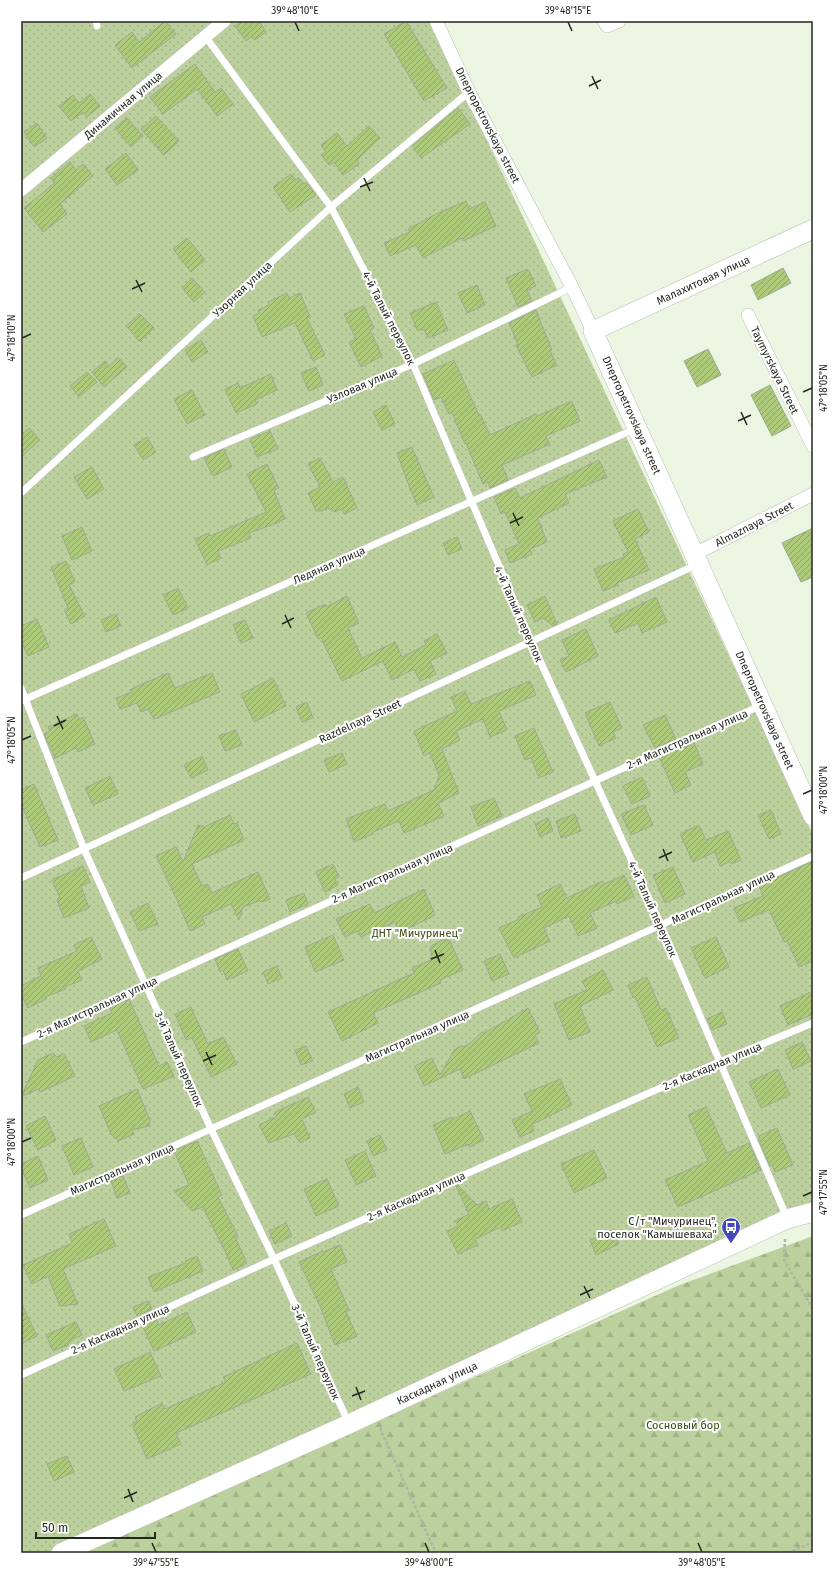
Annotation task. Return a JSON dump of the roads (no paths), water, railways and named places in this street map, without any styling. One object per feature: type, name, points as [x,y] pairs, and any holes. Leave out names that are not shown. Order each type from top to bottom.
[{"type":"street","name":"Динамичная улица","points":[[21,190],[224,21]]},
{"type":"street","name":"Dnepropetrovskaya street","points":[[436,21],[469,92],[594,331],[813,816]]},
{"type":"street","name":"Малахитовая улица","points":[[594,331],[813,229]]},
{"type":"street","name":"Taymyrskaya Street","points":[[748,316],[813,446]]},
{"type":"street","name":"Almaznaya Street","points":[[696,559],[813,494]]},
{"type":"street","name":"Каскадная улица","points":[[61,1553],[374,1413],[787,1218],[813,1212]]},
{"type":"lane","name":"4-й Талый переулок","points":[[205,36],[331,207],[413,364],[530,641],[661,925],[787,1218]]},
{"type":"lane","name":"Узорная улица","points":[[21,493],[331,207],[469,92]]},
{"type":"lane","name":"Узловая улица","points":[[193,457],[413,364],[572,287]]},
{"type":"lane","name":"Ледяная улица","points":[[23,700],[637,428]]},
{"type":"lane","name":"Razdelnaya Street","points":[[21,878],[530,641],[696,559]]},
{"type":"lane","name":"3-й Талый переулок","points":[[21,688],[23,700],[84,849],[211,1129],[274,1259],[349,1424]]},
{"type":"lane","name":"2-я Магистральная улица","points":[[21,1042],[763,705]]},
{"type":"lane","name":"Магистральная улица","points":[[21,1215],[813,856]]},
{"type":"lane","name":"2-я Каскадная улица","points":[[21,1375],[274,1259],[719,1062],[813,1023]]},
{"type":"place","name":"С/т \"Мичуринец\", поселок \"Камышеваха\"","points":[[731,1244]]},
{"type":"park label","name":"ДНТ \"Мичуринец\"","points":[[417,933]]},
{"type":"park label","name":"Сосновый бор","points":[[683,1425]]}]
